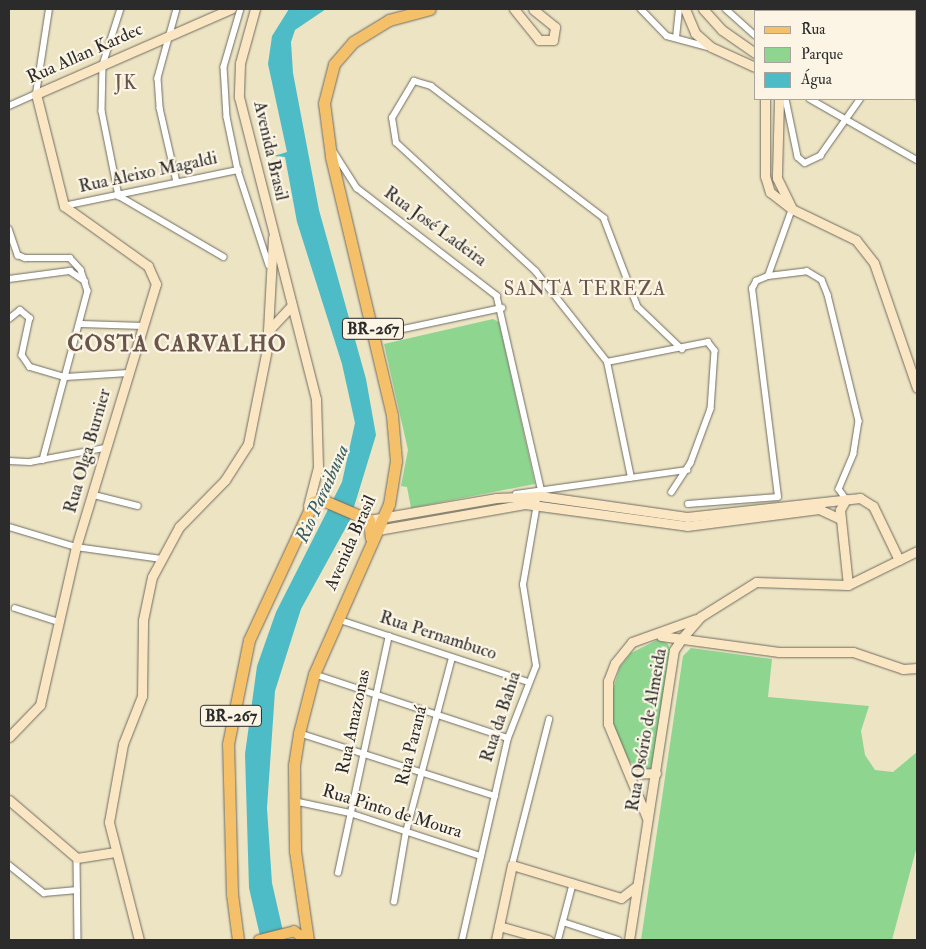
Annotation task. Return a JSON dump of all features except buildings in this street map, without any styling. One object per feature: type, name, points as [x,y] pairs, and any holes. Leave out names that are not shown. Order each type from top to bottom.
[{"type":"highway","name":"Avenida Brasil","points":[[307,940],[297,880],[294,801],[298,733],[314,674],[370,543],[389,504],[396,443],[375,335],[329,144],[324,104],[329,77],[340,56],[370,29],[430,9]]},
{"type":"highway","points":[[308,506],[322,500],[366,519]]},
{"type":"highway","points":[[366,519],[389,504]]},
{"type":"highway","name":"Avenida Brasil","points":[[238,940],[232,894],[230,722],[249,640],[308,506]]},
{"type":"highway","points":[[366,519],[370,543]]},
{"type":"main road","name":"Rua Allan Kardec","points":[[36,94],[230,9]]},
{"type":"main road","name":"Avenida Brasil","points":[[255,9],[240,64],[239,97],[320,427],[315,485],[308,506]]},
{"type":"main road","points":[[514,9],[539,40],[553,40],[555,27],[533,9]]},
{"type":"main road","points":[[685,9],[695,33],[712,48],[754,67]]},
{"type":"main road","points":[[703,9],[722,30],[754,52]]},
{"type":"main road","points":[[36,94],[64,206]]},
{"type":"main road","points":[[765,100],[765,176],[770,192],[792,210],[856,240],[874,262],[917,388]]},
{"type":"main road","points":[[779,100],[778,183],[792,210]]},
{"type":"main road","points":[[766,131],[778,145]]},
{"type":"main road","name":"Rua Olga Burnier","points":[[9,736],[40,705],[76,547],[94,495],[105,448],[156,284],[148,266],[64,206]]},
{"type":"main road","points":[[139,940],[109,832],[111,804],[123,744],[142,696],[143,620],[152,577],[179,527],[225,480],[248,444],[262,389],[268,331],[272,236]]},
{"type":"main road","points":[[268,331],[291,306]]},
{"type":"main road","points":[[279,319],[295,323]]},
{"type":"main road","points":[[315,485],[322,500]]},
{"type":"main road","points":[[378,530],[496,498],[540,496],[687,526],[846,499],[870,502],[899,560]]},
{"type":"main road","points":[[366,519],[436,513],[540,496]]},
{"type":"main road","points":[[846,499],[840,519],[848,585]]},
{"type":"main road","points":[[819,504],[840,519]]},
{"type":"main road","name":"Rua Osório de Almeida","points":[[629,940],[673,654],[682,638],[700,617],[756,582],[848,585],[917,551]]},
{"type":"main road","points":[[648,821],[608,724],[606,693],[615,663],[625,649],[700,617]]},
{"type":"main road","points":[[658,635],[780,652],[853,652],[903,669],[917,668]]},
{"type":"main road","points":[[658,635],[673,654],[677,649],[695,640]]},
{"type":"main road","points":[[630,774],[656,773]]},
{"type":"main road","points":[[9,800],[77,858],[114,852]]},
{"type":"main road","points":[[496,940],[512,865],[622,898],[632,918]]},
{"type":"main road","points":[[622,898],[638,884]]},
{"type":"main road","points":[[499,926],[548,940]]},
{"type":"main road","name":"BR-267","points":[[259,940],[294,930],[307,940]]},
{"type":"street","points":[[36,94],[49,9]]},
{"type":"street","points":[[122,9],[103,66],[102,110],[119,196],[224,257]]},
{"type":"street","points":[[177,9],[159,67],[160,108],[177,182]]},
{"type":"street","points":[[241,9],[224,67],[238,170],[270,267]]},
{"type":"street","points":[[641,9],[659,29],[676,38],[712,48]]},
{"type":"street","points":[[676,38],[678,9]]},
{"type":"street","points":[[726,9],[754,34]]},
{"type":"street","points":[[631,478],[606,362],[536,272],[403,153],[392,118],[414,82],[430,86],[604,218],[638,308],[682,349]]},
{"type":"street","name":"Rua Allan Kardec","points":[[9,106],[36,94]]},
{"type":"street","points":[[786,100],[798,157],[805,162],[820,156],[848,121],[859,100]]},
{"type":"street","points":[[812,100],[917,160]]},
{"type":"street","name":"Rua José Ladeira","points":[[329,144],[357,188],[484,282],[502,308],[540,496]]},
{"type":"street","name":"Rua Aleixo Magaldi","points":[[64,206],[238,170]]},
{"type":"street","points":[[768,276],[792,210]]},
{"type":"street","points":[[9,229],[18,255],[32,260],[55,255],[70,258],[85,281],[88,291],[81,324],[42,460]]},
{"type":"street","points":[[9,280],[70,271],[85,281]]},
{"type":"street","points":[[688,504],[778,497],[761,340],[752,305],[756,281],[768,276],[808,271],[822,280],[828,295],[859,421],[854,454],[839,489],[846,499]]},
{"type":"street","points":[[375,335],[502,308]]},
{"type":"street","points":[[9,319],[20,310],[30,318],[22,355],[25,364],[66,377],[128,373]]},
{"type":"street","points":[[81,324],[143,326]]},
{"type":"street","points":[[606,362],[682,349],[708,342],[716,352],[716,390],[687,470],[672,492]]},
{"type":"street","points":[[9,462],[42,460],[105,448]]},
{"type":"street","points":[[540,496],[631,478],[687,470]]},
{"type":"street","points":[[94,495],[138,506]]},
{"type":"street","name":"Rua da Bahia","points":[[462,940],[508,738],[536,666],[536,648],[527,621],[523,585],[540,496]]},
{"type":"street","points":[[9,527],[76,547],[163,559]]},
{"type":"street","points":[[16,608],[59,622]]},
{"type":"street","name":"Rua Pernambuco","points":[[337,619],[529,682]]},
{"type":"street","name":"Rua Amazonas","points":[[338,873],[388,636]]},
{"type":"street","name":"Rua Paraná","points":[[394,902],[406,832],[452,658]]},
{"type":"street","points":[[314,674],[508,738]]},
{"type":"street","points":[[512,865],[549,720]]},
{"type":"street","points":[[298,733],[495,796]]},
{"type":"street","name":"Rua Pinto de Moura","points":[[294,801],[350,814],[481,856]]},
{"type":"street","points":[[77,858],[78,940]]},
{"type":"street","points":[[9,865],[44,893],[77,890]]},
{"type":"street","points":[[558,940],[573,883]]},
{"type":"street","points":[[563,922],[618,940]]},
{"type":"green space","points":[[493,319],[499,322],[535,484],[411,508],[407,487],[401,486],[408,450],[384,344]]},
{"type":"green space","points":[[659,639],[668,644],[671,652],[651,770],[643,773],[629,761],[618,740],[610,709],[611,695],[620,667],[631,653]]},
{"type":"green space","points":[[691,648],[772,659],[768,697],[869,706],[861,731],[865,755],[875,770],[893,772],[917,752],[917,846],[892,940],[641,940],[683,656]]},
{"type":"water","name":"Rio Paraibuna","points":[[289,9],[326,9],[295,30],[291,42],[293,73],[319,210],[366,379],[376,435],[350,520],[301,609],[275,691],[267,808],[272,883],[285,940],[261,940],[249,888],[245,754],[257,666],[276,612],[342,482],[355,423],[342,364],[297,222],[285,157],[274,156],[287,152],[268,64],[272,36]]},
{"type":"district","name":"JK","points":[[126,84]]},
{"type":"district","name":"SANTA TEREZA","points":[[585,290]]},
{"type":"district","name":"COSTA CARVALHO","points":[[177,345]]}]
